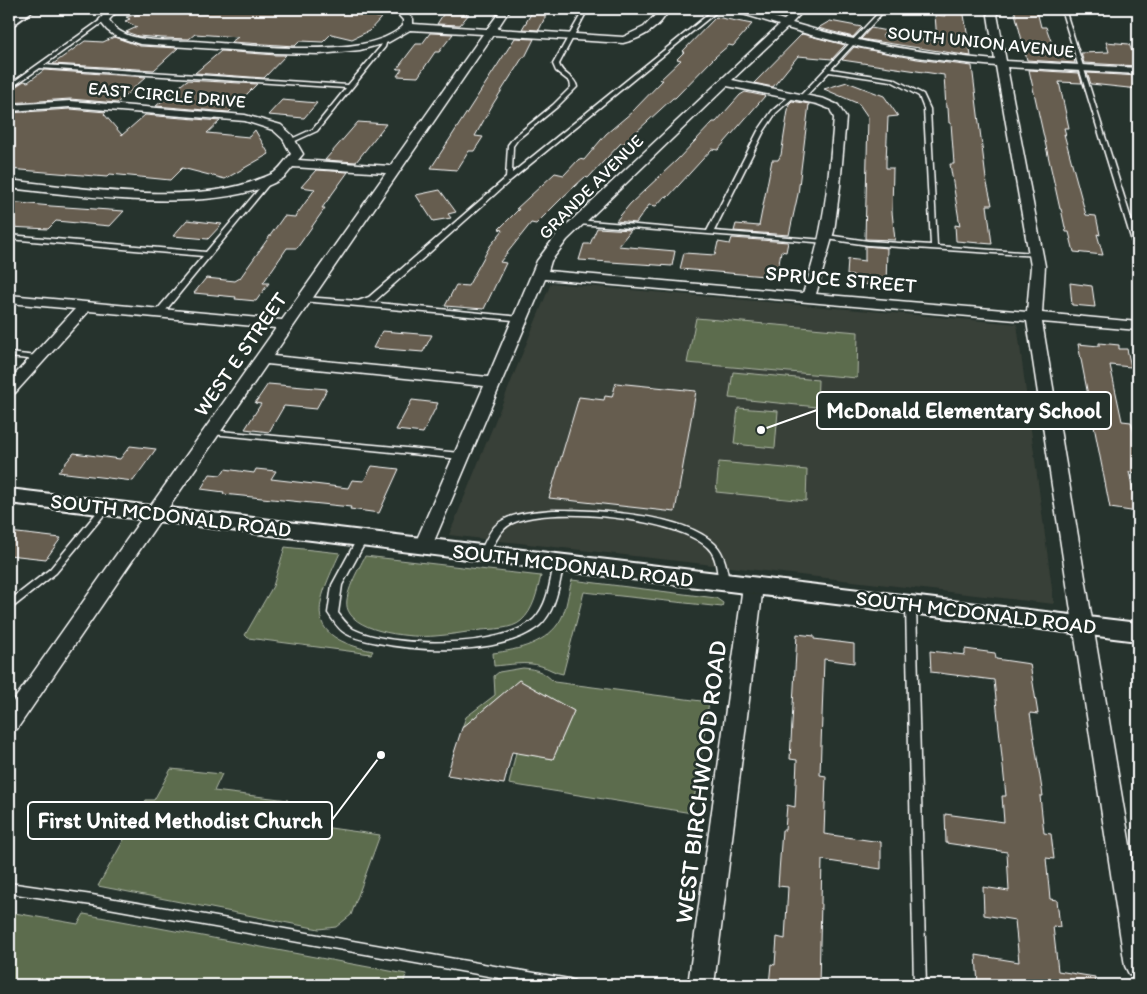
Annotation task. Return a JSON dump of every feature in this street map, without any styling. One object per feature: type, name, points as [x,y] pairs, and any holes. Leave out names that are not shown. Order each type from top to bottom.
[{"type":"street","points":[[9,22],[29,9]]},
{"type":"street","points":[[101,9],[114,9]]},
{"type":"street","points":[[114,9],[104,20],[106,26],[124,37],[154,42],[302,50],[360,47],[385,40],[402,32],[408,26],[408,19],[401,12]]},
{"type":"street","name":"WEST E STREET","points":[[9,723],[506,9]]},
{"type":"street","points":[[408,26],[623,40],[634,38],[654,25],[665,9]]},
{"type":"street","name":"SOUTH UNION AVENUE","points":[[736,9],[853,43],[945,58],[1138,71]]},
{"type":"street","name":"GRANDE AVENUE","points":[[423,546],[544,261],[562,236],[801,9]]},
{"type":"street","points":[[992,9],[1014,146],[1028,204],[1038,266],[1034,317],[1138,966]]},
{"type":"street","points":[[725,82],[798,96],[834,107],[840,118],[831,219],[818,274],[808,297]]},
{"type":"street","name":"EAST CIRCLE DRIVE","points":[[9,108],[70,104],[236,117],[268,123],[283,131],[291,141]]},
{"type":"street","points":[[9,184],[152,197],[211,195],[234,190],[280,174],[293,163],[297,154],[291,141]]},
{"type":"street","points":[[293,163],[394,170]]},
{"type":"street","name":"SPRUCE STREET","points":[[540,274],[1138,326]]},
{"type":"street","points":[[9,299],[286,325]]},
{"type":"street","points":[[9,390],[86,306]]},
{"type":"street","points":[[262,360],[494,382]]},
{"type":"street","name":"SOUTH MCDONALD ROAD","points":[[9,496],[1138,632]]},
{"type":"street","name":"WEST BIRCHWOOD ROAD","points":[[701,985],[753,586]]},
{"type":"lane","points":[[401,12],[418,9]]},
{"type":"lane","points":[[509,179],[510,146],[516,138],[555,106],[574,87],[573,81],[558,70],[556,64],[586,9]]},
{"type":"lane","points":[[358,303],[372,299],[509,179],[718,9]]},
{"type":"lane","points":[[710,232],[761,131],[774,112],[798,96],[828,70],[884,9]]},
{"type":"lane","points":[[1063,9],[1138,251]]},
{"type":"lane","points":[[9,87],[104,20]]},
{"type":"lane","points":[[291,141],[315,130],[383,46],[385,40]]},
{"type":"lane","points":[[38,66],[350,87]]},
{"type":"lane","points":[[828,70],[892,80],[921,95],[928,109],[934,248]]},
{"type":"lane","points":[[159,313],[271,178]]},
{"type":"lane","points":[[578,222],[1036,255]]},
{"type":"lane","points":[[9,237],[208,254]]},
{"type":"lane","points":[[304,298],[521,319]]},
{"type":"lane","points":[[9,355],[38,358]]},
{"type":"lane","points":[[212,432],[461,456]]},
{"type":"lane","points":[[9,606],[53,571],[106,507]]},
{"type":"lane","points":[[484,554],[500,527],[523,516],[563,512],[624,518],[678,528],[708,543],[720,557],[724,583]]},
{"type":"lane","points":[[362,539],[337,585],[333,613],[348,631],[374,641],[403,645],[440,646],[514,637],[536,624],[548,606],[559,563]]},
{"type":"lane","points":[[911,605],[920,985]]},
{"type":"lane","points":[[9,888],[92,900],[569,985]]},
{"type":"shaded area","points":[[551,283],[1017,324],[1054,604],[449,535]]},
{"type":"green space","points":[[696,318],[858,332],[857,378],[687,363]]},
{"type":"green space","points":[[733,372],[818,380],[817,407],[729,398]]},
{"type":"green space","points":[[738,408],[778,411],[775,448],[734,444]]},
{"type":"green space","points":[[719,462],[807,470],[806,501],[716,492]]},
{"type":"green space","points":[[285,547],[340,553],[325,588],[321,603],[321,616],[325,627],[334,637],[350,645],[373,651],[371,654],[248,638],[245,635],[273,586]]},
{"type":"green space","points":[[365,556],[541,576],[529,611],[521,621],[513,626],[435,636],[400,635],[362,624],[353,618],[348,610],[347,597],[349,590]]},
{"type":"green space","points":[[572,580],[716,598],[723,603],[722,607],[584,592],[563,674],[530,664],[494,666],[493,653],[532,644],[540,640],[555,627],[563,615]]},
{"type":"green space","points":[[523,668],[540,672],[554,682],[709,702],[692,813],[509,784],[516,752],[553,759],[574,711],[519,680],[462,728],[466,717],[495,695],[494,676],[499,672]]},
{"type":"green space","points":[[171,769],[222,774],[214,791],[288,800],[280,821],[380,835],[351,915],[336,927],[319,929],[98,886],[146,800],[154,800]]},
{"type":"green space","points":[[9,912],[78,924],[84,914],[406,974],[403,985],[9,985]]},
{"type":"building","points":[[161,9],[346,9],[343,12],[373,13],[371,15],[378,15],[376,17],[381,18],[369,31],[352,39],[331,34],[323,42],[300,41],[295,46],[231,42],[238,37],[195,34],[189,39],[162,38],[138,36],[126,32],[137,27],[125,21],[130,19],[126,17]]},
{"type":"building","points":[[534,9],[549,9],[539,30],[522,29]]},
{"type":"building","points":[[944,9],[963,9],[971,56],[861,39],[871,28],[887,31],[882,36],[937,41],[935,15],[945,16]]},
{"type":"building","points":[[1014,9],[1034,9],[1037,11],[1041,27],[1046,27],[1055,52],[1072,52],[1075,63],[1027,60]]},
{"type":"building","points":[[444,13],[448,15],[450,13],[469,14],[460,25],[437,24]]},
{"type":"building","points":[[716,17],[752,24],[733,46],[729,45],[715,57],[675,98],[623,144],[621,143],[588,178],[585,177],[536,224],[531,223],[500,262],[506,263],[484,309],[445,306],[456,285],[468,286],[490,246],[503,230],[499,229],[519,209],[516,209],[555,173],[564,175],[579,159],[584,160],[606,134],[632,112],[663,80],[660,80],[681,60],[677,59],[684,52],[682,52]]},
{"type":"building","points":[[830,21],[862,27],[853,37],[818,28]]},
{"type":"building","points":[[430,33],[453,34],[439,52],[435,52],[418,77],[397,76],[402,69],[397,69],[409,53],[416,44],[422,44]]},
{"type":"building","points":[[802,34],[845,45],[832,59],[798,56],[773,87],[754,83]]},
{"type":"building","points":[[114,37],[140,46],[178,48],[154,70],[53,64],[85,41],[103,42]]},
{"type":"building","points":[[515,38],[534,39],[525,57],[523,57],[493,104],[475,136],[483,137],[474,151],[469,151],[457,170],[431,168]]},
{"type":"building","points":[[1106,42],[1129,44],[1138,66],[1084,63],[1081,53],[1109,52]]},
{"type":"building","points":[[854,47],[917,59],[972,66],[986,179],[992,205],[987,205],[992,244],[956,241],[955,225],[960,226],[950,164],[954,164],[951,123],[949,123],[948,108],[946,108],[944,75],[842,60]]},
{"type":"building","points":[[221,51],[286,55],[264,78],[195,73]]},
{"type":"building","points":[[44,70],[146,77],[117,103],[70,99],[9,103],[9,91],[24,81],[28,82]]},
{"type":"building","points":[[1029,70],[1079,73],[1082,83],[1059,82],[1069,128],[1064,128],[1066,135],[1064,134],[1086,215],[1096,216],[1100,235],[1097,234],[1103,255],[1074,252],[1069,232],[1066,232]]},
{"type":"building","points":[[1087,73],[1138,76],[1138,89],[1091,84]]},
{"type":"building","points":[[187,80],[257,84],[229,112],[156,106]]},
{"type":"building","points":[[847,82],[884,96],[898,116],[888,117],[886,161],[886,168],[893,168],[892,212],[895,240],[865,239],[868,117],[859,104],[824,89]]},
{"type":"building","points":[[745,92],[765,96],[718,150],[712,149],[668,197],[665,196],[656,206],[649,205],[636,223],[616,221],[630,204]]},
{"type":"building","points":[[282,100],[317,103],[304,118],[268,115]]},
{"type":"building","points":[[792,101],[809,104],[798,194],[789,235],[734,231],[736,224],[759,226],[772,160],[778,160],[781,155],[789,104]]},
{"type":"building","points":[[70,109],[106,112],[104,114],[122,135],[145,115],[220,121],[207,133],[249,137],[255,130],[269,154],[225,179],[182,168],[170,180],[110,174],[107,177],[9,169],[9,113]]},
{"type":"building","points":[[358,122],[386,124],[356,162],[325,160]]},
{"type":"building","points":[[316,170],[348,172],[322,208],[325,208],[297,248],[287,248],[263,283],[269,283],[256,301],[194,293],[206,278],[235,281],[240,278],[284,216],[295,217],[315,189],[301,187]]},
{"type":"building","points":[[440,190],[456,212],[448,214],[451,218],[433,221],[416,195]]},
{"type":"building","points":[[9,202],[124,211],[110,226],[56,221],[48,229],[9,227]]},
{"type":"building","points":[[187,220],[222,224],[208,239],[173,236]]},
{"type":"building","points":[[597,228],[631,230],[618,246],[675,251],[672,266],[579,260],[584,244],[590,244]]},
{"type":"building","points":[[732,238],[788,242],[786,252],[781,251],[777,277],[680,269],[684,253],[715,255],[718,242],[730,244]]},
{"type":"building","points":[[865,246],[887,248],[886,286],[861,284],[861,277],[847,275],[848,259],[865,261]]},
{"type":"building","points":[[1070,283],[1092,286],[1095,307],[1072,305]]},
{"type":"building","points":[[382,331],[432,335],[423,352],[373,348]]},
{"type":"building","points":[[1099,343],[1119,345],[1119,349],[1127,349],[1131,367],[1110,365],[1122,421],[1131,422],[1136,439],[1138,440],[1138,473],[1129,472],[1138,512],[1110,508],[1078,344],[1099,346]]},
{"type":"building","points":[[616,383],[696,391],[675,512],[549,498],[579,397],[604,400],[605,396],[612,397]]},
{"type":"building","points":[[268,384],[327,389],[316,409],[284,406],[269,432],[245,429],[261,404],[255,403]]},
{"type":"building","points":[[412,400],[438,403],[423,433],[396,430]]},
{"type":"building","points":[[130,446],[156,449],[133,481],[58,472],[74,453],[120,459]]},
{"type":"building","points":[[372,466],[399,469],[379,513],[350,509],[351,507],[223,494],[224,492],[201,489],[210,474],[221,475],[225,469],[254,473],[256,469],[276,471],[271,479],[348,488],[352,480],[364,481]]},
{"type":"building","points":[[9,532],[61,538],[46,559],[9,555]]},
{"type":"building","points":[[797,634],[814,636],[814,639],[854,644],[854,663],[824,659],[820,775],[826,776],[824,834],[881,842],[881,869],[822,860],[819,985],[769,985],[771,964],[775,965],[777,937],[785,939],[788,887],[778,886],[782,830],[785,830],[787,805],[795,807],[797,760],[790,759]]},
{"type":"building","points":[[965,649],[995,653],[996,659],[1030,664],[1038,714],[1030,713],[1043,796],[1040,796],[1044,833],[1051,834],[1054,859],[1046,858],[1050,899],[1057,900],[1060,927],[1053,926],[1058,971],[1095,977],[1094,985],[978,985],[976,955],[1019,962],[1015,920],[984,915],[983,887],[1009,891],[1007,852],[946,843],[945,814],[1004,822],[1002,796],[1006,796],[994,680],[931,672],[930,651],[965,655]]},
{"type":"building","points":[[519,680],[574,711],[553,759],[512,752],[504,784],[447,775],[462,728]]},
{"type":"place","name":"McDonald Elementary School","points":[[761,430]]},
{"type":"place","name":"First United Methodist Church","points":[[381,755]]}]
